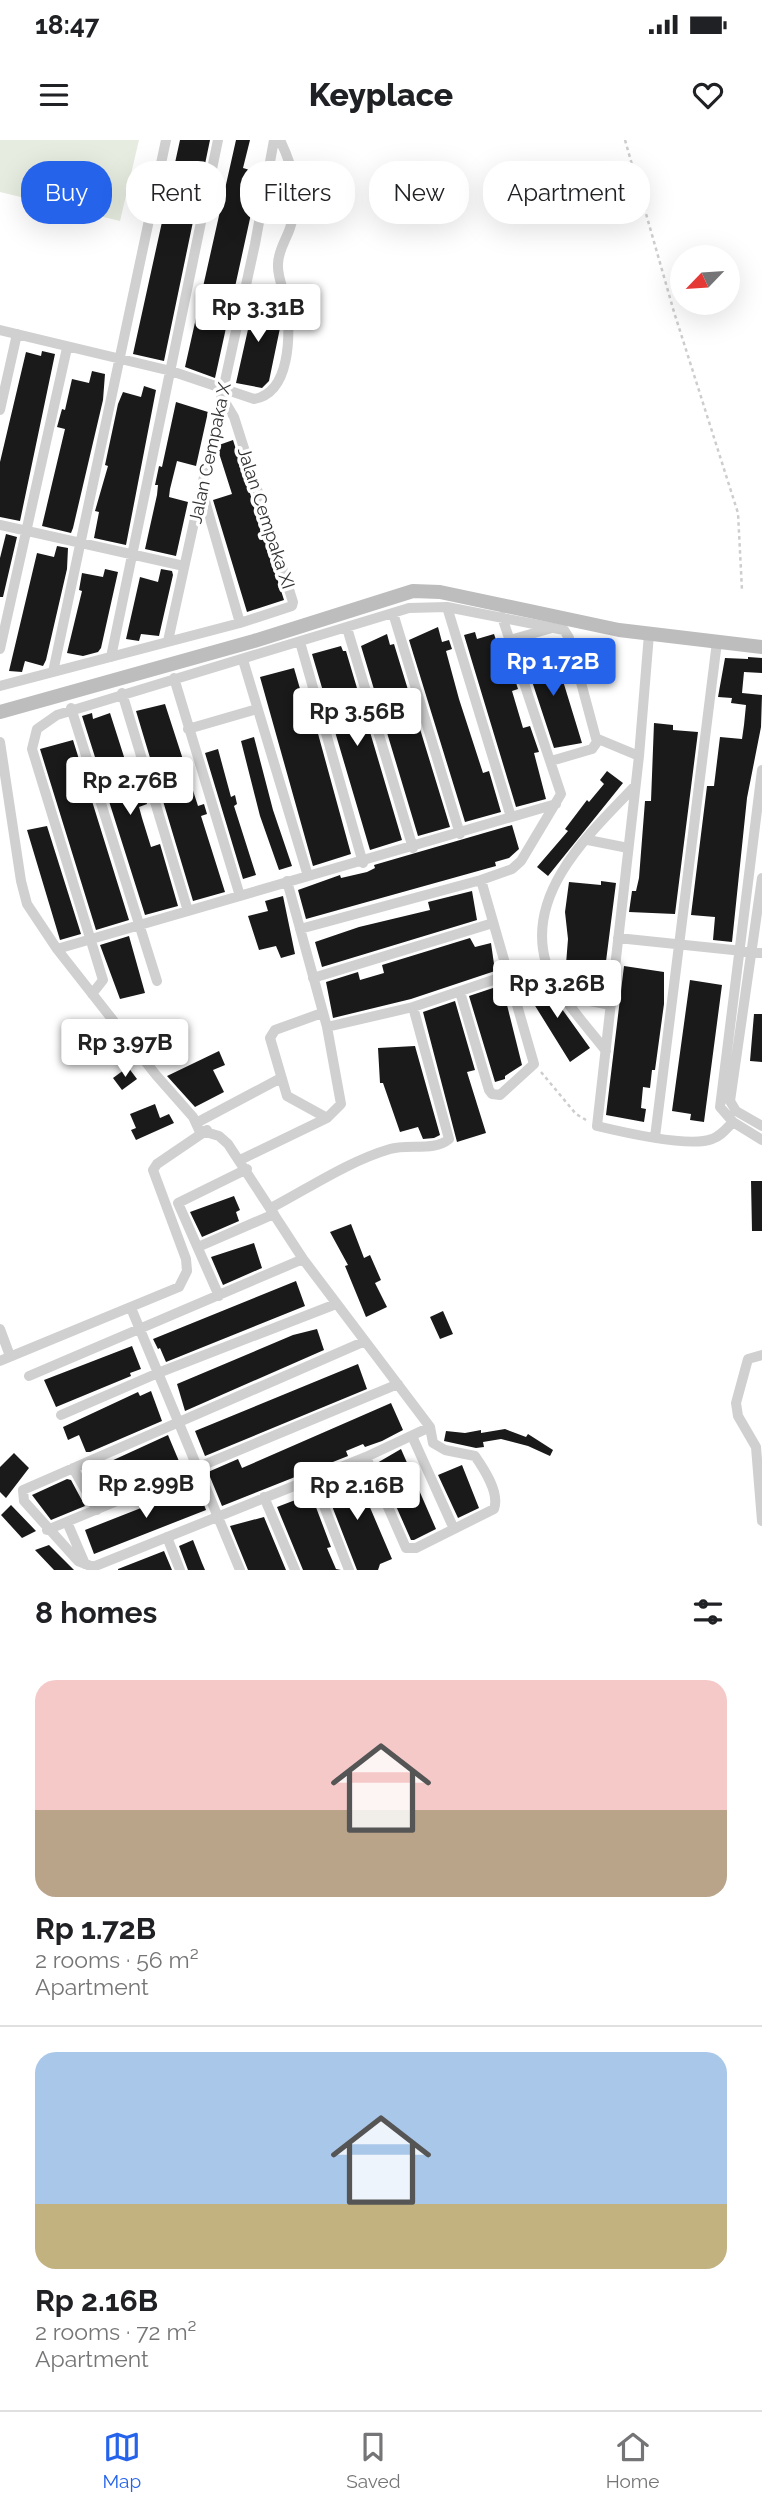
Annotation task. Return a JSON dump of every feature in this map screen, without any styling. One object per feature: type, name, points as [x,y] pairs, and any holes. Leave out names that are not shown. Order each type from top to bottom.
[{"type":"street","points":[[53,672],[166,140]]},
{"type":"street","points":[[111,657],[218,140]]},
{"type":"street","name":"Jalan Cempaka X","points":[[169,641],[274,140]]},
{"type":"street","points":[[0,330],[171,371],[223,393],[254,399],[274,389],[282,372],[288,323],[277,266],[296,210],[294,174],[280,140]]},
{"type":"street","points":[[0,410],[17,334]]},
{"type":"street","points":[[0,649],[67,348]]},
{"type":"street","name":"Jalan Cempaka XI","points":[[223,393],[234,416],[293,602],[285,611],[240,623]]},
{"type":"street","points":[[0,686],[240,623],[202,492]]},
{"type":"street","points":[[0,525],[184,566]]},
{"type":"street","points":[[413,591],[417,607]]},
{"type":"street","points":[[0,712],[207,662],[413,591],[440,592],[564,630],[569,638],[598,738],[592,749],[551,761]]},
{"type":"street","points":[[92,994],[103,980],[32,749],[37,729],[71,708],[174,678],[207,662],[243,660],[417,607],[447,607],[502,617],[526,617],[762,647]]},
{"type":"street","points":[[447,607],[511,817]]},
{"type":"street","points":[[393,613],[460,834]]},
{"type":"street","points":[[300,929],[481,880],[512,869],[521,861],[561,792],[502,617]]},
{"type":"street","points":[[347,628],[413,848]]},
{"type":"street","points":[[510,640],[555,628]]},
{"type":"street","points":[[649,634],[639,756],[597,1126],[655,1137],[709,1140],[719,1136],[733,1122]]},
{"type":"street","points":[[300,642],[363,863]]},
{"type":"street","points":[[655,1137],[677,943],[717,642]]},
{"type":"street","points":[[243,660],[308,876]]},
{"type":"street","points":[[174,678],[240,896]]},
{"type":"street","points":[[122,692],[188,911]]},
{"type":"street","points":[[71,708],[157,981]]},
{"type":"street","points":[[188,729],[257,709]]},
{"type":"street","points":[[598,738],[639,756]]},
{"type":"street","points":[[0,742],[23,893],[57,949],[198,1122],[199,1130],[207,1130],[228,1144],[303,1259],[363,1342],[375,1353],[430,1427],[433,1443],[445,1450],[475,1456],[487,1474],[496,1504],[494,1509],[416,1548],[406,1548],[366,1457]]},
{"type":"street","points":[[762,769],[751,952],[720,1107],[733,1122],[762,1140]]},
{"type":"street","points":[[606,1051],[546,964],[542,934],[552,884],[635,786]]},
{"type":"street","points":[[57,949],[287,881],[363,863],[556,804]]},
{"type":"street","points":[[588,840],[628,848]]},
{"type":"street","points":[[762,878],[730,1101],[736,1111],[762,1126]]},
{"type":"street","points":[[460,992],[492,1094],[507,1091],[534,1064],[481,880]]},
{"type":"street","points":[[170,1219],[171,1208],[178,1203],[327,1118],[341,1104],[327,1027],[287,881]]},
{"type":"street","points":[[313,978],[493,923]]},
{"type":"street","points":[[618,938],[751,952]]},
{"type":"street","points":[[327,1027],[413,1007],[508,975]]},
{"type":"street","points":[[570,1002],[585,1000],[611,1005]]},
{"type":"street","points":[[198,1247],[273,1211],[382,1151],[409,1145],[440,1144],[449,1139],[413,1007]]},
{"type":"street","points":[[323,1013],[271,1033],[281,1078],[290,1099],[327,1118]]},
{"type":"street","points":[[198,1122],[281,1078]]},
{"type":"street","points":[[0,1329],[5,1359],[169,1293],[185,1279],[186,1259],[153,1176],[154,1167],[207,1130]]},
{"type":"street","points":[[178,1203],[219,1296]]},
{"type":"street","points":[[29,1376],[303,1259]]},
{"type":"street","points":[[61,1415],[158,1373],[336,1304]]},
{"type":"street","points":[[131,1308],[240,1570]]},
{"type":"street","points":[[363,1342],[23,1490],[24,1501],[47,1530],[86,1566],[93,1567],[366,1457],[430,1427]]},
{"type":"street","points":[[762,1355],[748,1359],[736,1403],[738,1416],[756,1447],[762,1521]]},
{"type":"street","points":[[47,1530],[398,1384]]},
{"type":"street","points":[[412,1436],[454,1529]]},
{"type":"street","points":[[73,1468],[97,1510]]},
{"type":"street","points":[[313,1478],[349,1570]]},
{"type":"street","points":[[264,1497],[295,1570]]},
{"type":"street","points":[[67,1522],[86,1566]]},
{"type":"street","points":[[167,1537],[180,1570]]},
{"type":"street","points":[[117,1557],[122,1570]]},
{"type":"path","points":[[625,140],[674,312],[738,513],[743,590]]},
{"type":"path","points":[[534,1064],[576,1114],[597,1126]]},
{"type":"shaded area","points":[[0,140],[139,140],[134,161],[126,161],[126,195],[120,221],[112,219],[112,161],[21,161],[21,197],[0,192]]},
{"type":"building","points":[[180,140],[210,140],[206,161],[175,161]]},
{"type":"building","points":[[236,140],[250,140],[245,161],[240,161],[240,224],[249,224],[215,378],[185,367],[217,224],[226,224],[226,185]]},
{"type":"building","points":[[162,224],[193,224],[164,361],[133,354]]},
{"type":"building","points":[[254,284],[267,287],[263,324],[280,328],[269,381],[262,388],[236,383],[251,316],[247,315]]},
{"type":"building","points":[[42,351],[55,354],[20,521],[0,517],[0,462],[26,352],[41,356]]},
{"type":"building","points":[[92,371],[105,374],[103,400],[71,533],[42,526],[65,429],[57,427],[62,409],[65,410],[72,379],[89,383]]},
{"type":"building","points":[[144,386],[156,390],[126,545],[94,538],[99,512],[95,511],[108,466],[105,465],[118,404],[123,392],[141,397]]},
{"type":"building","points":[[176,402],[208,412],[196,466],[177,461],[170,489],[169,497],[188,502],[176,556],[145,549],[157,495],[158,485],[155,485],[159,466],[162,467]]},
{"type":"building","points":[[233,440],[284,600],[247,612],[213,500],[232,494],[218,450],[219,445]]},
{"type":"building","points":[[6,534],[17,537],[3,597],[0,597],[0,558]]},
{"type":"building","points":[[57,546],[68,548],[67,569],[46,660],[43,666],[25,661],[22,672],[9,671],[37,553],[54,557]]},
{"type":"building","points":[[105,569],[118,572],[101,648],[98,652],[83,656],[67,653],[82,591],[79,590],[82,573],[103,577]]},
{"type":"building","points":[[161,569],[172,571],[173,575],[159,636],[141,634],[139,641],[126,639],[140,577],[158,582]]},
{"type":"building","points":[[438,627],[442,642],[449,640],[452,649],[446,651],[459,699],[483,773],[489,771],[501,812],[465,822],[409,640]]},
{"type":"building","points":[[475,632],[477,639],[494,634],[505,666],[510,664],[518,689],[512,691],[523,728],[530,726],[539,752],[534,753],[546,799],[516,807],[464,635]]},
{"type":"building","points":[[387,634],[390,645],[394,644],[450,827],[418,836],[361,646]]},
{"type":"building","points":[[552,645],[582,743],[554,748],[525,660],[541,655],[539,649]]},
{"type":"building","points":[[341,646],[343,651],[346,651],[402,840],[370,850],[312,654]]},
{"type":"building","points":[[725,658],[762,658],[762,673],[744,672],[742,693],[762,695],[761,727],[747,798],[732,942],[713,940],[715,917],[691,915],[707,786],[714,786],[720,737],[742,739],[744,725],[746,705],[731,703],[732,698],[718,697]]},
{"type":"building","points":[[294,668],[309,720],[314,719],[351,854],[313,866],[260,677]]},
{"type":"building","points":[[165,704],[198,806],[204,804],[207,814],[201,816],[225,892],[193,901],[136,711]]},
{"type":"building","points":[[92,713],[93,719],[110,713],[134,788],[142,786],[147,804],[139,807],[142,818],[151,847],[160,844],[178,906],[145,915],[82,716]]},
{"type":"building","points":[[654,723],[673,725],[673,730],[698,732],[675,914],[629,912],[632,891],[636,891],[639,878],[645,801],[651,801]]},
{"type":"building","points":[[254,737],[273,810],[292,866],[279,870],[260,816],[241,741]]},
{"type":"building","points":[[73,740],[129,920],[96,930],[40,749]]},
{"type":"building","points":[[218,749],[231,797],[235,795],[237,804],[234,806],[256,875],[243,879],[205,753]]},
{"type":"building","points":[[607,771],[623,783],[548,876],[537,867],[568,831],[565,829],[587,800],[589,802],[604,784],[600,780]]},
{"type":"building","points":[[512,825],[519,849],[509,858],[495,862],[496,866],[306,919],[298,890],[340,875],[341,878],[367,872],[375,868],[374,865]]},
{"type":"building","points":[[47,826],[81,934],[60,940],[27,830]]},
{"type":"building","points":[[601,881],[616,883],[605,969],[566,964],[568,939],[565,912],[569,882],[601,885]]},
{"type":"building","points":[[472,891],[477,920],[322,967],[315,942],[359,927],[430,910],[428,902]]},
{"type":"building","points":[[283,896],[295,954],[281,958],[276,946],[259,950],[248,916],[268,911],[265,901]]},
{"type":"building","points":[[129,936],[145,993],[120,999],[100,945]]},
{"type":"building","points":[[470,938],[475,947],[491,943],[495,971],[411,999],[333,1018],[326,982],[358,972],[360,980],[384,973],[382,965]]},
{"type":"building","points":[[624,966],[664,972],[664,1004],[655,1070],[652,1070],[650,1088],[643,1087],[641,1108],[646,1109],[644,1122],[606,1115]]},
{"type":"building","points":[[539,977],[590,1048],[570,1062],[524,988]]},
{"type":"building","points":[[690,980],[722,985],[704,1122],[690,1120],[691,1114],[672,1111]]},
{"type":"building","points":[[499,986],[500,994],[504,993],[522,1065],[505,1076],[505,1079],[495,1082],[469,996]]},
{"type":"building","points":[[455,1001],[475,1070],[467,1072],[486,1133],[457,1142],[423,1012]]},
{"type":"building","points":[[754,1014],[762,1014],[762,1062],[750,1061]]},
{"type":"building","points":[[415,1046],[440,1135],[434,1138],[423,1139],[418,1127],[400,1132],[383,1083],[380,1083],[378,1048]]},
{"type":"building","points":[[219,1051],[225,1065],[213,1070],[224,1092],[195,1107],[167,1076]]},
{"type":"building","points":[[128,1067],[137,1079],[122,1090],[113,1078]]},
{"type":"building","points":[[155,1104],[160,1118],[169,1114],[174,1123],[136,1140],[131,1130],[136,1128],[130,1114]]},
{"type":"building","points":[[751,1181],[762,1181],[762,1231],[752,1231]]},
{"type":"building","points":[[234,1196],[240,1210],[236,1212],[239,1221],[202,1237],[190,1212]]},
{"type":"building","points":[[351,1224],[364,1258],[370,1255],[381,1280],[375,1283],[387,1307],[366,1317],[345,1266],[348,1265],[330,1232]]},
{"type":"building","points":[[254,1243],[262,1268],[223,1285],[211,1257]]},
{"type":"building","points":[[296,1281],[305,1306],[166,1362],[153,1339]]},
{"type":"building","points":[[443,1311],[453,1334],[440,1339],[430,1317]]},
{"type":"building","points":[[317,1329],[324,1350],[185,1411],[177,1384],[293,1335]]},
{"type":"building","points":[[132,1346],[141,1369],[130,1373],[131,1376],[56,1407],[44,1380]]},
{"type":"building","points":[[358,1364],[367,1389],[205,1456],[195,1431]]},
{"type":"building","points":[[151,1391],[162,1421],[90,1452],[86,1452],[79,1435],[68,1440],[63,1427],[138,1392],[140,1396]]},
{"type":"building","points":[[391,1403],[403,1430],[382,1441],[365,1447],[363,1444],[346,1451],[348,1456],[222,1506],[208,1472],[238,1459],[242,1468]]},
{"type":"building","points":[[505,1429],[526,1437],[528,1434],[553,1450],[550,1456],[528,1446],[501,1439],[483,1442],[484,1447],[476,1448],[444,1441],[446,1431],[465,1433],[481,1430],[481,1433]]},
{"type":"building","points":[[168,1435],[181,1466],[100,1499],[85,1473]]},
{"type":"building","points":[[401,1449],[436,1529],[414,1540],[411,1540],[377,1463]]},
{"type":"building","points":[[14,1453],[29,1468],[6,1498],[0,1492],[0,1467]]},
{"type":"building","points":[[462,1465],[479,1508],[458,1518],[438,1475]]},
{"type":"building","points":[[354,1470],[392,1559],[380,1564],[378,1570],[357,1570],[323,1483]]},
{"type":"building","points":[[67,1479],[71,1480],[85,1506],[51,1520],[32,1495]]},
{"type":"building","points":[[197,1486],[206,1510],[94,1554],[85,1530]]},
{"type":"building","points":[[311,1494],[331,1547],[327,1548],[336,1569],[341,1570],[303,1570],[277,1507]]},
{"type":"building","points":[[11,1505],[36,1531],[22,1538],[1,1515]]},
{"type":"building","points":[[264,1517],[286,1570],[248,1570],[230,1526]]},
{"type":"building","points":[[193,1540],[205,1570],[188,1570],[179,1546]]},
{"type":"building","points":[[49,1545],[74,1570],[54,1570],[35,1550]]},
{"type":"building","points":[[164,1551],[172,1570],[118,1570],[118,1569]]}]
